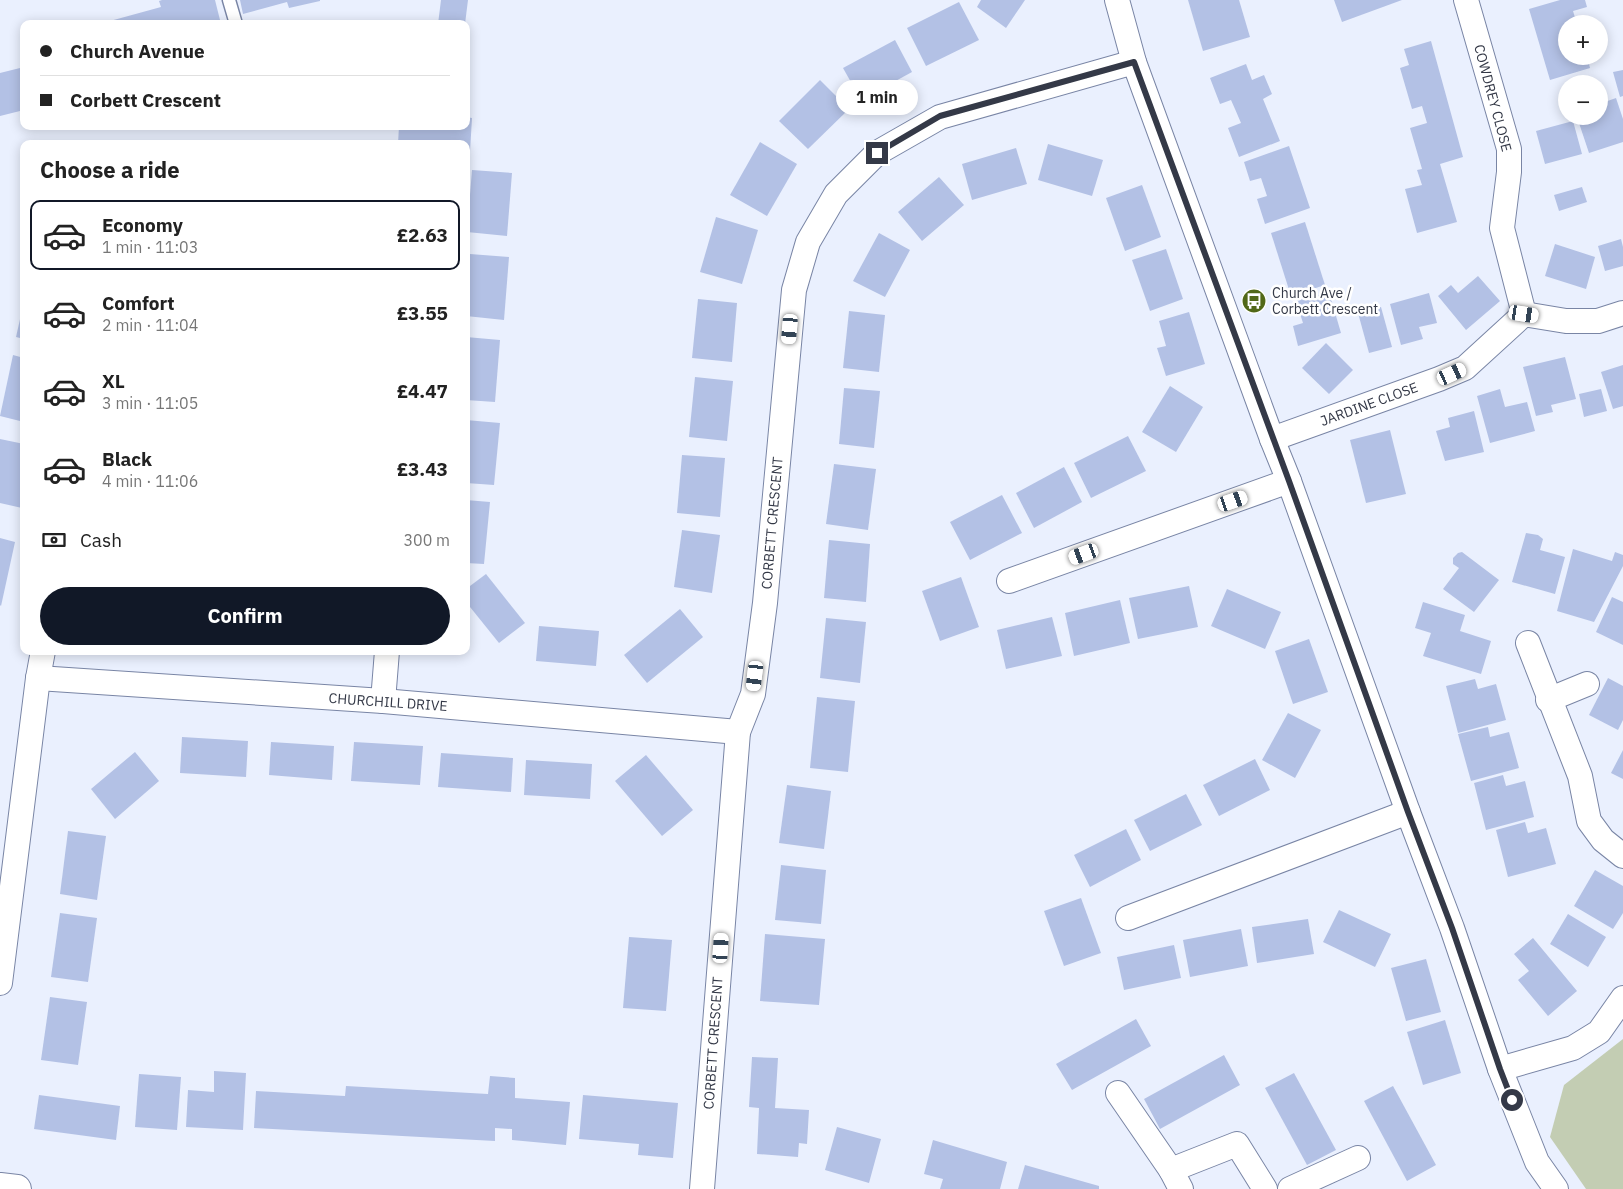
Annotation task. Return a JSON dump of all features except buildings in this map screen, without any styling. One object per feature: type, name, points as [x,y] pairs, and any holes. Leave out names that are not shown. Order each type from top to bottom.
[{"type":"street","points":[[1117,0],[1134,62],[1452,928],[1500,1069],[1537,1162],[1556,1189]]},
{"type":"street","name":"COWDREY CLOSE","points":[[1466,0],[1509,149],[1509,172],[1502,228],[1524,314]]},
{"type":"street","name":"CORBETT CRESCENT","points":[[702,1189],[738,732],[753,694],[765,603],[794,290],[808,242],[836,194],[877,153],[940,116],[1134,62]]},
{"type":"street","points":[[1524,314],[1566,321],[1598,321],[1623,313]]},
{"type":"street","name":"JARDINE CLOSE","points":[[1272,439],[1465,368],[1524,314]]},
{"type":"street","points":[[1009,581],[1289,481]]},
{"type":"street","points":[[1528,643],[1548,700],[1580,776],[1589,821],[1603,840],[1623,856]]},
{"type":"street","points":[[0,982],[42,655]]},
{"type":"street","points":[[383,701],[388,655]]},
{"type":"street","name":"CHURCHILL DRIVE","points":[[38,678],[383,701],[738,732]]},
{"type":"street","points":[[1548,700],[1586,684]]},
{"type":"street","points":[[1128,918],[1408,812]]},
{"type":"street","points":[[1500,1069],[1573,1048],[1599,1032],[1623,998]]},
{"type":"street","points":[[1118,1093],[1176,1180],[1237,1144],[1265,1189]]},
{"type":"street","points":[[1290,1189],[1358,1158]]},
{"type":"street","points":[[0,1187],[16,1189]]},
{"type":"lane","points":[[229,0],[235,20]]},
{"type":"green space","points":[[1623,1039],[1623,1189],[1586,1189],[1550,1137],[1564,1085]]},
{"type":"place","name":"Church Ave / Corbett Crescent","points":[[1254,301]]},
{"type":"route","points":[[877,153],[940,116],[1134,62],[1452,928],[1512,1100]]}]
